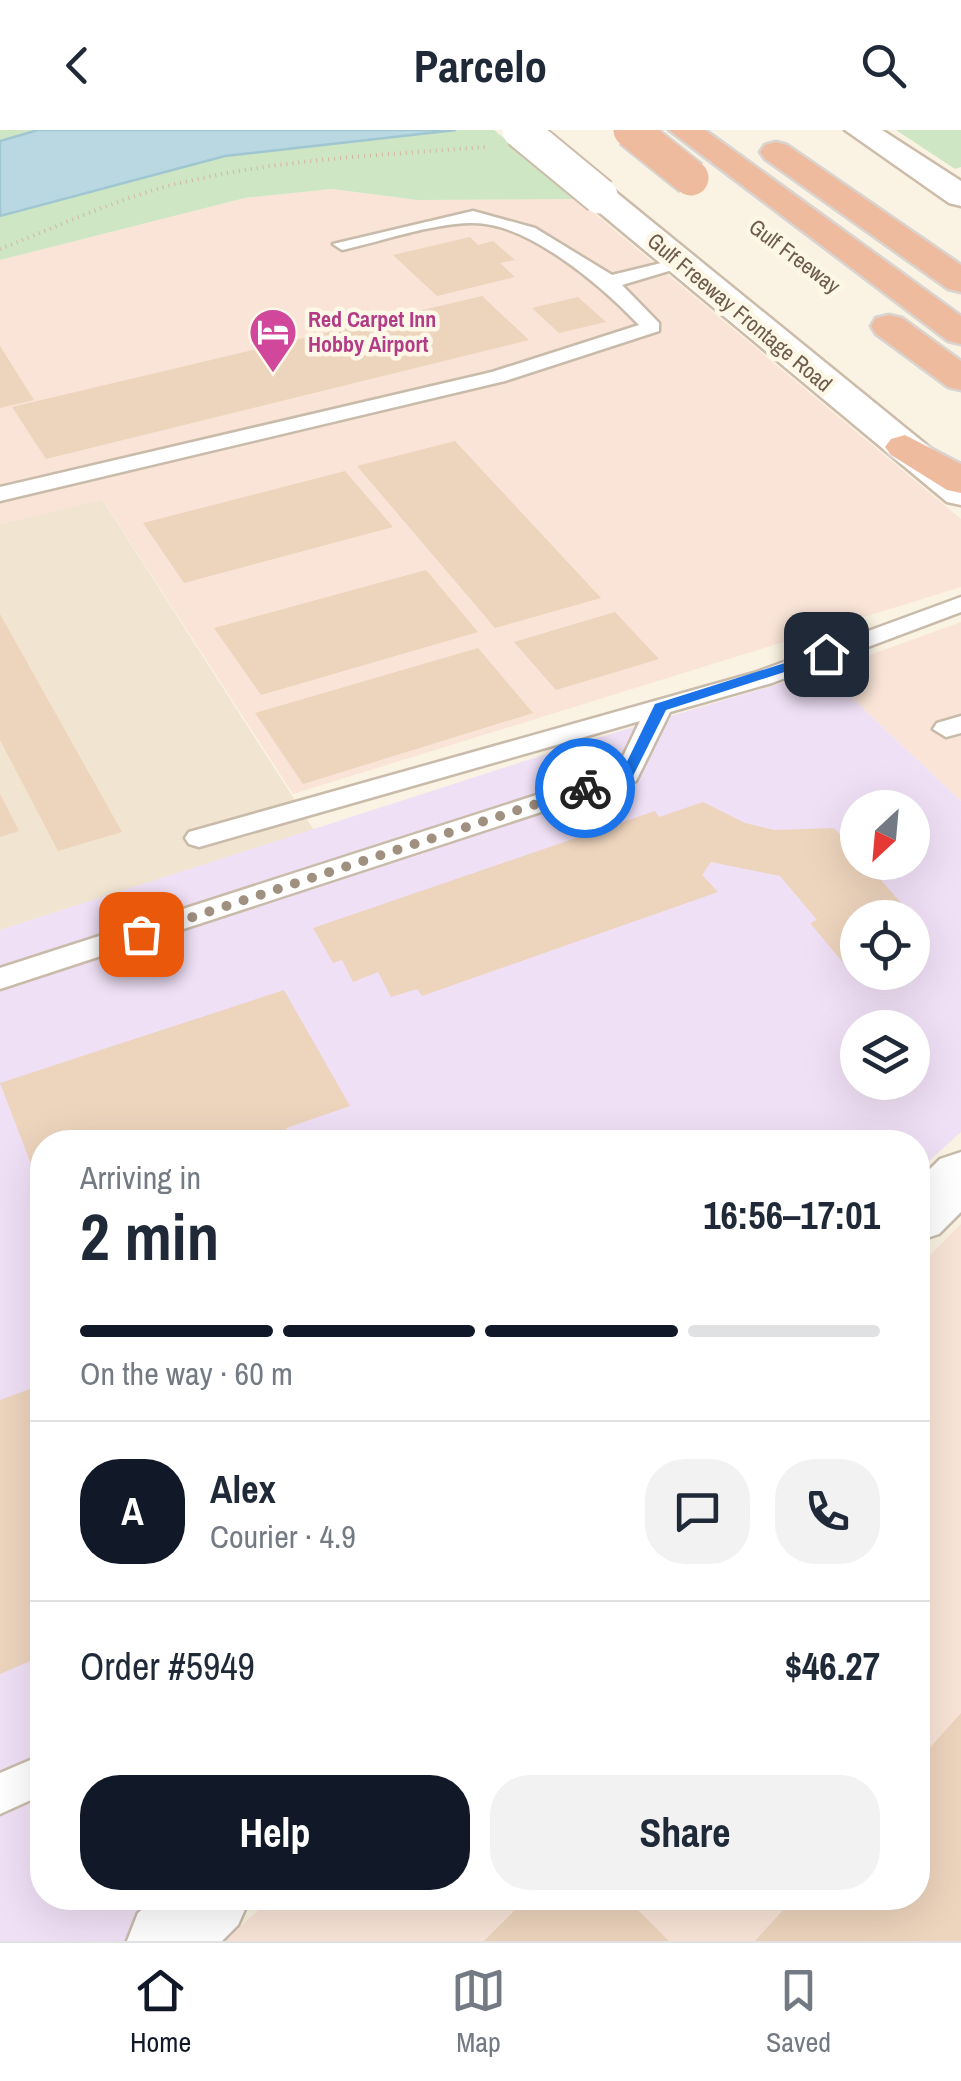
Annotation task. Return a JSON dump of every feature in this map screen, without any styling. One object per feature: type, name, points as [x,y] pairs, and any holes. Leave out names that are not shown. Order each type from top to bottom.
[{"type":"highway","name":"Gulf Freeway","points":[[631,130],[691,178],[736,190],[961,333]]},
{"type":"highway","name":"Gulf Freeway","points":[[686,130],[736,190]]},
{"type":"highway","points":[[746,130],[961,281]]},
{"type":"highway","name":"Gulf Freeway","points":[[865,308],[961,379]]},
{"type":"highway","points":[[906,447],[961,481]]},
{"type":"main road","points":[[861,130],[961,196]]},
{"type":"main road","name":"Gulf Freeway Frontage Road","points":[[511,138],[600,196],[961,493]]},
{"type":"main road","points":[[930,1205],[961,1175]]},
{"type":"main road","points":[[166,1941],[198,1910]]},
{"type":"lane","points":[[0,494],[498,377],[652,327],[609,282],[528,232],[473,218],[342,244]]},
{"type":"lane","points":[[609,282],[682,264]]},
{"type":"lane","points":[[199,838],[762,678],[961,604]]},
{"type":"lane","points":[[0,978],[627,775],[660,707]]},
{"type":"lane","points":[[0,1794],[30,1780]]},
{"type":"path","points":[[0,249],[123,200],[201,178],[285,164],[511,138]]},
{"type":"shaded area","points":[[332,189],[417,200],[577,199],[961,519],[961,587],[293,794],[103,500],[0,524],[0,260],[245,198]]},
{"type":"shaded area","points":[[102,499],[314,830],[0,930],[0,524]]},
{"type":"shaded area","points":[[961,622],[961,801],[853,699],[850,682],[836,667]]},
{"type":"shaded area","points":[[836,667],[850,682],[853,699],[961,801],[961,1132],[930,1160],[930,1130],[30,1130],[30,1910],[157,1910],[125,1941],[0,1941],[0,930],[590,740]]},
{"type":"shaded area","points":[[961,1224],[961,1941],[225,1941],[258,1910],[930,1910],[930,1255]]},
{"type":"green space","points":[[0,130],[494,130],[577,199],[417,200],[332,189],[245,198],[0,260]]},
{"type":"green space","points":[[896,130],[961,130],[961,167],[955,169]]},
{"type":"water","points":[[38,130],[456,130],[225,156],[0,216],[0,141]]},
{"type":"building","points":[[470,237],[478,245],[493,241],[515,260],[500,263],[515,277],[437,296],[393,255]]},
{"type":"building","name":"Red Carpet Inn Hobby Airport","points":[[482,296],[529,340],[46,459],[12,407]]},
{"type":"building","points":[[578,297],[606,322],[559,333],[532,308]]},
{"type":"building","points":[[0,346],[34,400],[0,408]]},
{"type":"building","points":[[455,441],[601,598],[495,628],[357,466]]},
{"type":"building","points":[[345,471],[393,527],[184,583],[143,523]]},
{"type":"building","points":[[426,570],[478,632],[261,695],[214,628]]},
{"type":"building","points":[[615,612],[659,659],[556,690],[514,642]]},
{"type":"building","points":[[0,614],[122,832],[58,851],[0,740]]},
{"type":"building","points":[[478,648],[533,713],[303,784],[255,713]]},
{"type":"building","points":[[0,794],[19,831],[0,837]]},
{"type":"building","points":[[703,802],[745,823],[774,830],[834,828],[840,834],[840,880],[881,880],[898,900],[840,900],[840,959],[810,923],[817,920],[780,876],[711,862],[702,875],[718,892],[422,996],[417,989],[391,997],[378,972],[353,982],[342,960],[333,963],[313,928],[655,811],[659,817]]},
{"type":"building","points":[[284,990],[350,1106],[287,1130],[30,1130],[30,1162],[0,1083]]},
{"type":"building","points":[[30,1389],[30,1661],[0,1674],[0,1400]]},
{"type":"building","points":[[961,1713],[961,1941],[755,1941],[783,1910],[930,1910],[930,1748]]},
{"type":"building","points":[[515,1910],[638,1910],[669,1941],[484,1941]]},
{"type":"way so far","points":[[141,934],[341,865],[585,788]]},
{"type":"place","name":"Red Carpet Inn Hobby Airport","points":[[273,374]]},
{"type":"route","points":[[585,788],[627,775],[660,707],[762,678],[826,654]]}]
